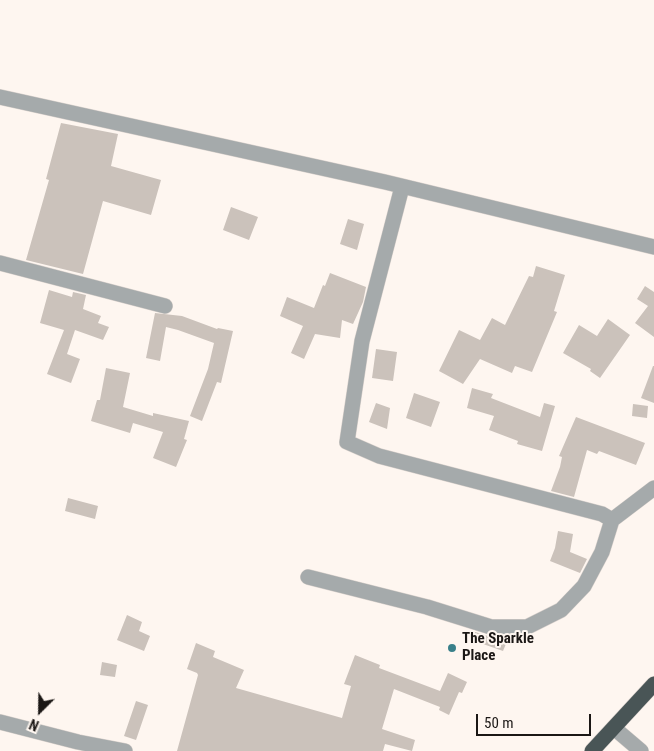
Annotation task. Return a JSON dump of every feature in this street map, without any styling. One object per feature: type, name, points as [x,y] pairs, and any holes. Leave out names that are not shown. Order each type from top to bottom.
[{"type":"highway","points":[[592,751],[654,684]]},
{"type":"street","points":[[0,97],[402,187],[654,247]]},
{"type":"street","points":[[402,187],[362,341],[348,442],[379,456],[602,514],[612,520]]},
{"type":"street","points":[[0,263],[165,306]]},
{"type":"street","points":[[308,577],[427,607],[491,627],[527,627],[562,610],[584,586],[602,552],[612,520],[654,488]]},
{"type":"street","points":[[0,722],[78,742],[125,751]]},
{"type":"street","points":[[614,728],[641,751]]},
{"type":"building","points":[[61,123],[118,134],[111,166],[161,180],[151,215],[103,201],[83,274],[26,260],[49,180],[46,179]]},
{"type":"building","points":[[231,207],[258,217],[249,240],[223,230]]},
{"type":"building","points":[[348,219],[364,224],[357,250],[340,244]]},
{"type":"building","points":[[536,266],[565,275],[554,311],[557,312],[532,372],[515,366],[512,373],[480,359],[463,384],[439,371],[459,330],[480,340],[492,318],[505,325],[529,276],[533,277]]},
{"type":"building","points":[[330,273],[366,287],[363,302],[353,324],[342,320],[340,338],[315,334],[304,359],[291,353],[303,326],[280,316],[287,297],[314,308]]},
{"type":"building","points":[[645,286],[654,292],[654,337],[635,323],[648,306],[637,299]]},
{"type":"building","points":[[49,290],[72,297],[73,292],[86,295],[83,309],[101,316],[98,323],[109,327],[103,340],[75,330],[67,354],[80,359],[71,383],[47,374],[64,330],[40,323]]},
{"type":"building","points":[[155,313],[182,316],[217,329],[233,331],[221,383],[217,382],[202,421],[190,416],[208,369],[214,343],[166,327],[160,361],[146,358]]},
{"type":"building","points":[[608,319],[630,335],[600,378],[590,371],[591,369],[563,353],[579,325],[597,336]]},
{"type":"building","points":[[376,349],[397,352],[393,381],[372,378]]},
{"type":"building","points":[[654,366],[654,403],[641,398]]},
{"type":"building","points":[[106,368],[130,373],[123,407],[153,416],[153,413],[189,421],[184,439],[187,440],[176,467],[153,458],[163,432],[133,423],[130,433],[91,421],[97,400],[100,400]]},
{"type":"building","points":[[472,388],[493,394],[491,398],[540,417],[544,403],[555,406],[542,451],[517,444],[518,441],[489,430],[494,416],[467,408]]},
{"type":"building","points":[[414,393],[440,402],[431,427],[406,418]]},
{"type":"building","points":[[376,403],[390,408],[387,429],[369,422]]},
{"type":"building","points":[[633,404],[648,406],[647,418],[632,416]]},
{"type":"building","points":[[576,417],[645,443],[636,465],[599,451],[597,454],[587,450],[574,497],[551,491],[560,467],[562,457],[559,456]]},
{"type":"building","points":[[68,498],[98,506],[95,519],[65,511]]},
{"type":"building","points":[[558,531],[573,534],[570,552],[587,559],[580,573],[550,561]]},
{"type":"building","points":[[127,615],[142,622],[139,631],[150,636],[144,651],[117,640]]},
{"type":"building","points":[[469,630],[488,636],[502,636],[508,639],[503,651],[466,638]]},
{"type":"building","points":[[196,643],[215,651],[213,657],[244,670],[236,688],[342,718],[351,686],[344,684],[355,655],[380,665],[379,668],[440,691],[448,673],[467,682],[462,693],[459,692],[449,715],[439,710],[440,707],[394,689],[382,729],[415,740],[412,751],[385,744],[383,751],[177,751],[198,675],[187,669]]},
{"type":"building","points":[[102,662],[117,665],[115,677],[100,675]]},
{"type":"building","points":[[136,701],[148,705],[136,740],[124,736]]},
{"type":"place","name":"The Sparkle Place","points":[[452,648]]}]
